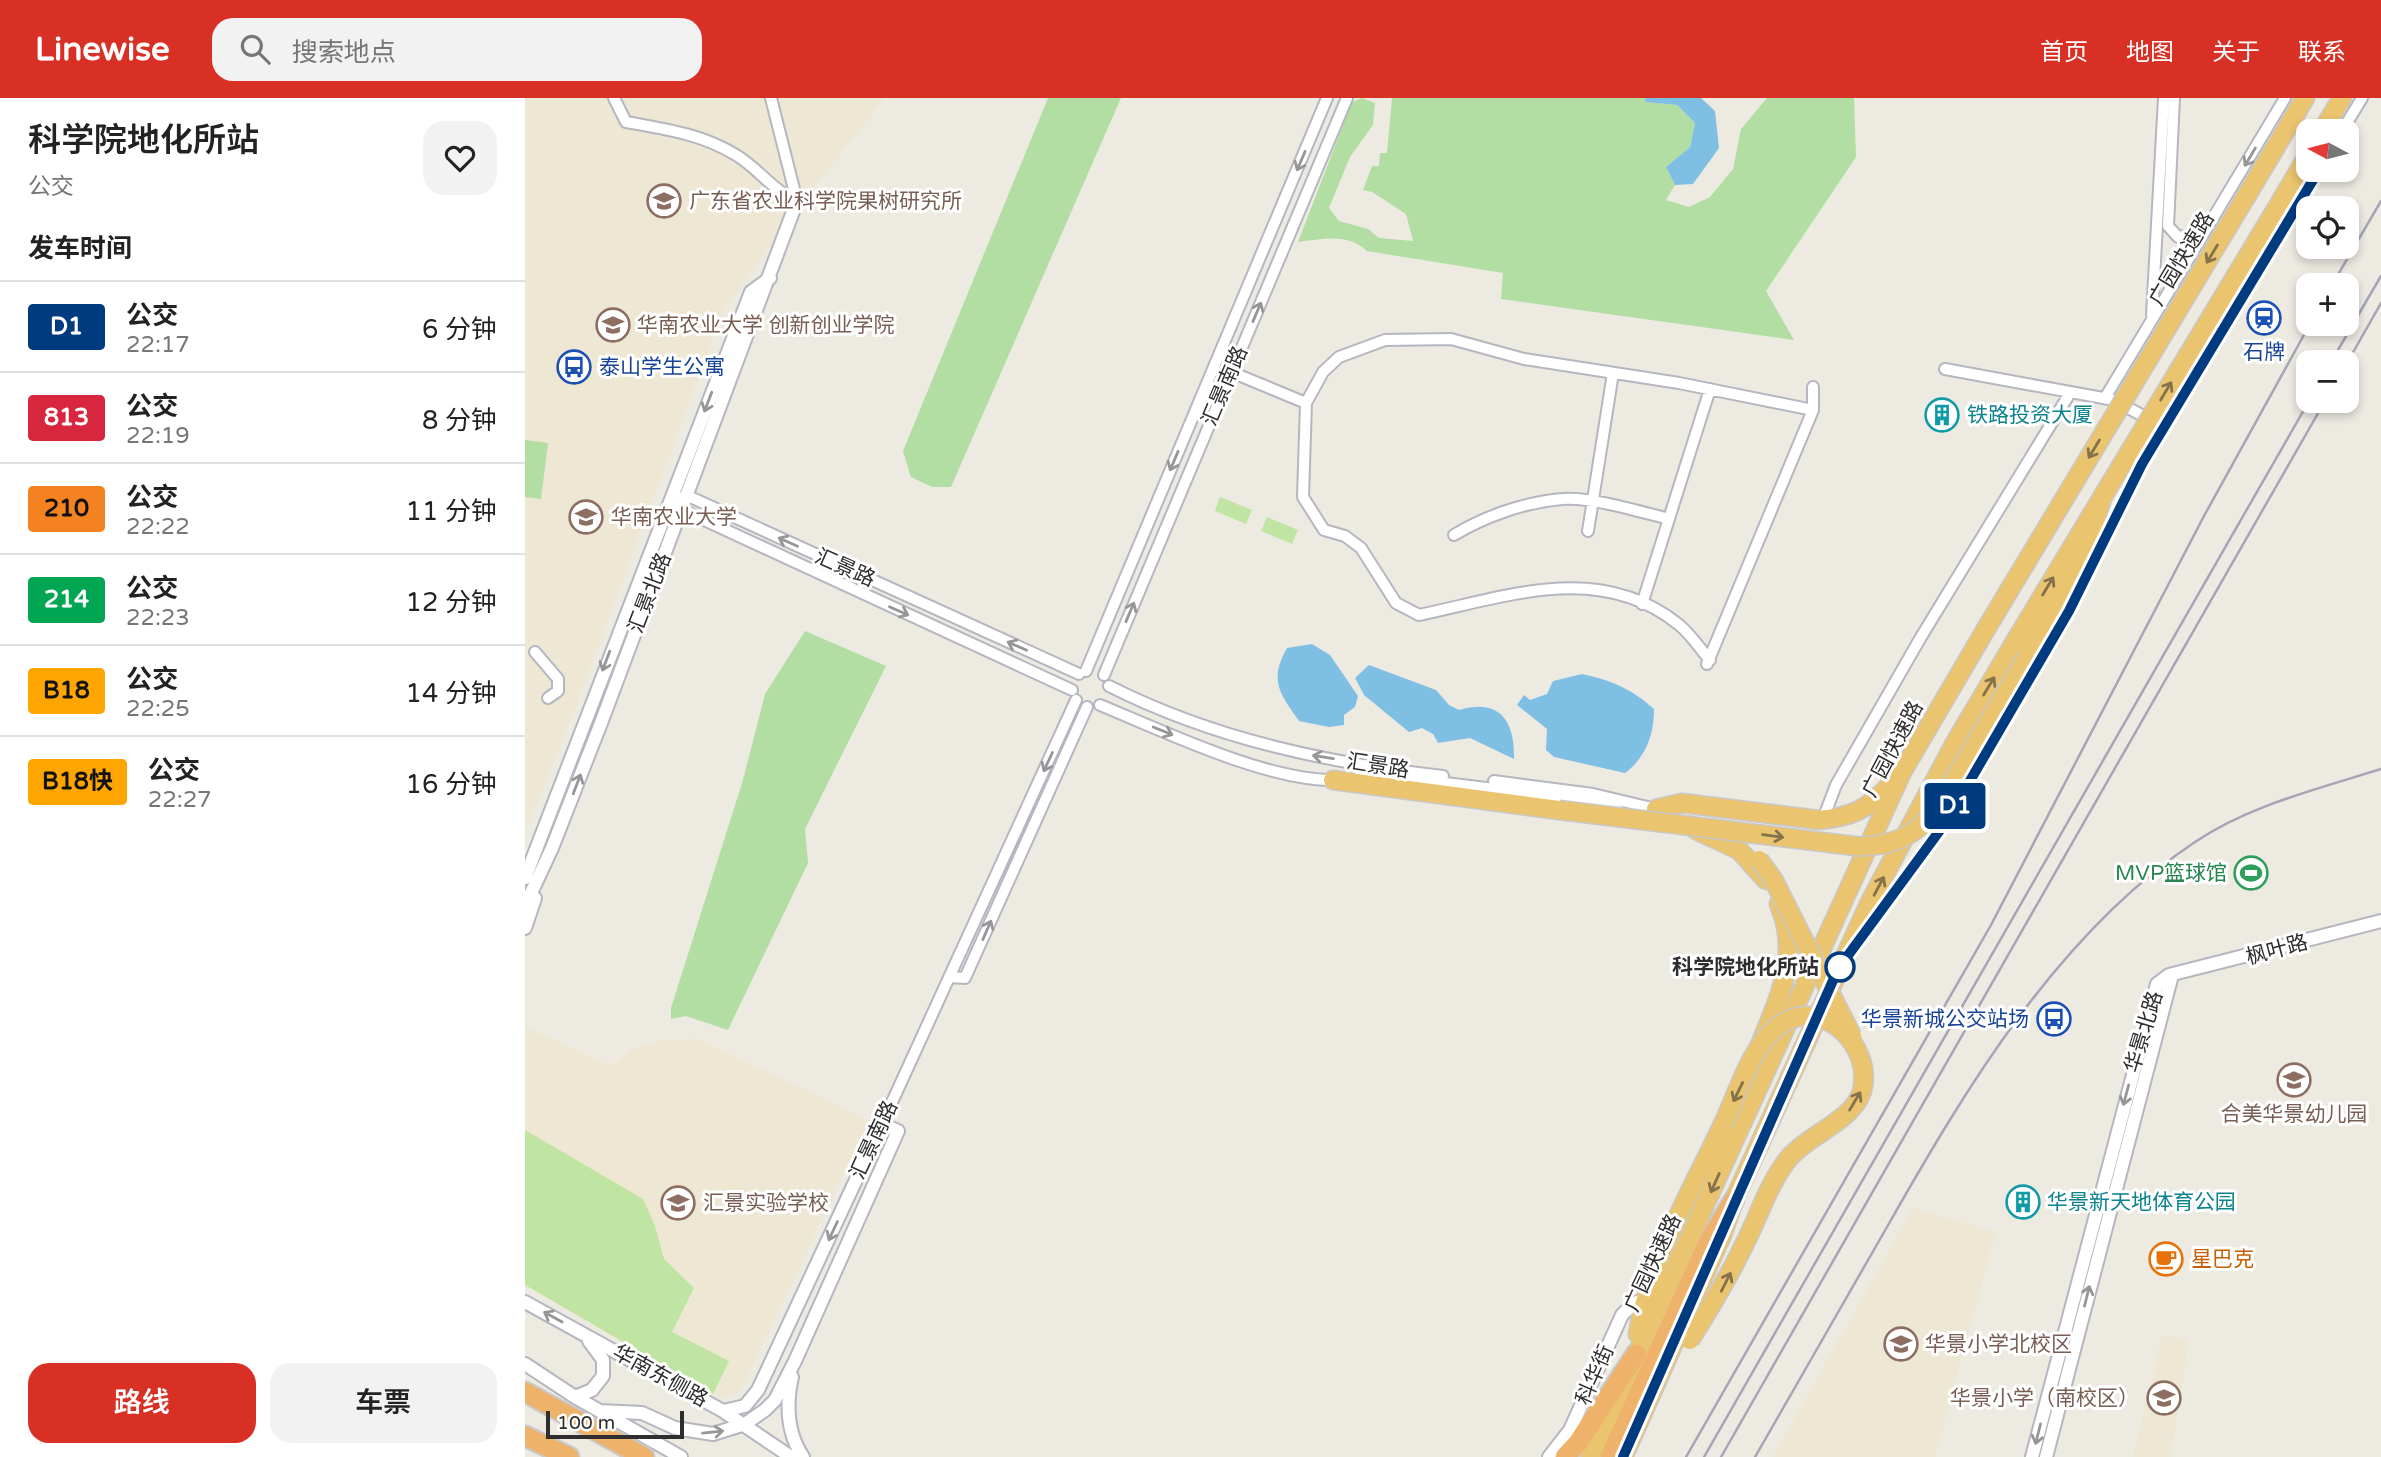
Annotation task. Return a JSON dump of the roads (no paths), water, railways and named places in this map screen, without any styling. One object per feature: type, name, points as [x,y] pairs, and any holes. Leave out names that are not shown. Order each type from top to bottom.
[{"type":"highway","name":"广园快速路","points":[[1590,1457],[1902,772],[2305,98]]},
{"type":"highway","points":[[2329,119],[2342,98]]},
{"type":"highway","points":[[1623,1457],[1838,969],[1944,764],[2296,175]]},
{"type":"highway","points":[[1333,780],[1855,846],[1876,846],[1910,835],[1937,808],[2073,580],[2086,550],[2103,495]]},
{"type":"highway","points":[[1656,815],[1682,803],[1822,819],[1851,816],[1865,809],[1902,772]]},
{"type":"highway","points":[[1656,815],[1723,833],[1773,879],[1842,1011],[1864,1069],[1859,1098],[1847,1114],[1821,1130],[1787,1160],[1722,1290],[1656,1387]]},
{"type":"highway","points":[[1565,1457],[1578,1443],[1636,1354],[1645,1300],[1759,1048],[1785,984],[1790,942],[1777,902],[1756,862]]},
{"type":"highway","points":[[1759,1048],[1785,1022],[1807,1017],[1833,1023],[1856,1046]]},
{"type":"highway","points":[[1610,1457],[1709,1241],[1734,1200]]},
{"type":"highway","points":[[525,1392],[643,1457]]},
{"type":"highway","points":[[525,1437],[555,1457]]},
{"type":"highway","points":[[525,1437],[569,1457]]},
{"type":"street","points":[[614,98],[626,122],[690,134],[715,143],[759,171],[783,195],[797,201]]},
{"type":"street","points":[[771,98],[797,201]]},
{"type":"street","name":"汇景南路","points":[[1083,673],[1327,98]]},
{"type":"street","name":"汇景南路","points":[[1104,675],[1347,98]]},
{"type":"street","points":[[2152,319],[2164,98]]},
{"type":"street","points":[[2174,98],[2168,226],[2178,237],[2203,234]]},
{"type":"street","points":[[2105,398],[2285,98]]},
{"type":"street","points":[[2349,119],[2362,98]]},
{"type":"street","points":[[1838,969],[1946,822],[2069,611],[2136,475],[2312,182]]},
{"type":"street","name":"汇景北路","points":[[525,906],[552,848],[688,496],[771,278],[797,201]]},
{"type":"street","name":"汇景北路","points":[[525,878],[751,292],[771,278]]},
{"type":"street","points":[[1813,387],[1813,410],[1709,662],[1678,624],[1626,594],[1579,586],[1515,594],[1419,615],[1396,603],[1361,548],[1345,536],[1324,530],[1303,497],[1306,403],[1323,372],[1339,357],[1385,340],[1451,339],[1524,359],[1710,389],[1813,410]]},
{"type":"street","points":[[1945,369],[2105,398],[2127,405],[2164,428]]},
{"type":"street","points":[[1231,372],[1306,403]]},
{"type":"street","points":[[1588,531],[1613,373]]},
{"type":"street","points":[[1643,604],[1710,389]]},
{"type":"street","points":[[1822,819],[1836,785],[1921,637],[2070,393]]},
{"type":"street","points":[[669,501],[688,496]]},
{"type":"street","name":"汇景路","points":[[688,496],[1083,673]]},
{"type":"street","points":[[1454,535],[1472,524],[1564,498],[1669,519]]},
{"type":"street","name":"汇景路","points":[[669,501],[681,512],[1074,695]]},
{"type":"street","points":[[535,652],[558,679],[558,691],[548,698]]},
{"type":"street","points":[[1083,673],[1104,675],[1109,686],[1108,697],[1100,705],[1087,707],[1074,695],[1083,673]]},
{"type":"street","name":"汇景路","points":[[1109,686],[1170,714],[1255,744],[1435,775],[1564,789],[1656,815]]},
{"type":"street","name":"汇景南路","points":[[723,1411],[745,1406],[764,1380],[950,977],[1074,695]]},
{"type":"street","name":"汇景路","points":[[1100,705],[1218,753],[1283,772],[1333,780],[1388,776],[1585,800],[1656,815]]},
{"type":"street","name":"汇景南路","points":[[950,977],[965,978],[1087,707]]},
{"type":"street","points":[[525,928],[552,848]]},
{"type":"street","name":"枫叶路","points":[[2172,975],[2381,921]]},
{"type":"street","name":"华景北路","points":[[2032,1457],[2150,1005],[2157,984],[2172,975]]},
{"type":"street","name":"华景北路","points":[[2046,1457],[2172,975]]},
{"type":"street","name":"汇景南路","points":[[795,1361],[898,1131],[881,1124]]},
{"type":"street","name":"科华街","points":[[1549,1457],[1570,1430],[1622,1315],[1634,1303],[1645,1300]]},
{"type":"street","name":"华南东侧路","points":[[525,1302],[723,1411],[790,1457]]},
{"type":"street","points":[[575,1397],[599,1384],[605,1368],[599,1353],[581,1333]]},
{"type":"street","points":[[600,1411],[642,1413],[694,1433],[713,1434],[745,1424],[775,1400],[795,1361]]},
{"type":"street","points":[[795,1361],[788,1407],[793,1436],[803,1457]]},
{"type":"street","points":[[525,1364],[575,1397],[681,1457]]},
{"type":"water","points":[[1645,98],[1701,98],[1715,111],[1719,148],[1693,184],[1675,185],[1666,167],[1690,147],[1695,123],[1677,105],[1646,102]]},
{"type":"water","points":[[1312,644],[1330,655],[1358,696],[1355,707],[1344,715],[1344,725],[1329,727],[1299,721],[1282,694],[1278,669],[1287,648]]},
{"type":"water","points":[[1369,665],[1436,690],[1449,705],[1459,710],[1485,707],[1495,710],[1508,724],[1512,734],[1514,759],[1470,738],[1438,743],[1433,734],[1422,728],[1409,732],[1364,695],[1355,678]]},
{"type":"water","points":[[1582,674],[1621,686],[1654,709],[1647,745],[1638,760],[1625,773],[1554,757],[1546,750],[1547,729],[1517,705],[1524,695],[1530,700],[1547,694],[1553,681]]},
{"type":"railway","points":[[2339,273],[2381,201]]},
{"type":"railway","points":[[2338,350],[2381,276]]},
{"type":"railway","points":[[2354,350],[2381,303]]},
{"type":"railway","points":[[1686,1457],[1991,925],[2204,516],[2303,336]]},
{"type":"railway","points":[[1704,1457],[2302,413]]},
{"type":"railway","points":[[1721,1457],[2318,413]]},
{"type":"railway","points":[[1755,1457],[1949,1121],[2019,1016],[2058,967],[2100,921],[2146,879],[2216,829],[2261,808],[2381,769]]},
{"type":"place","name":"广东省农业科学院果树研究所","points":[[664,201]]},
{"type":"place","name":"石牌","points":[[2264,318]]},
{"type":"place","name":"华南农业大学 创新创业学院","points":[[613,325]]},
{"type":"place","name":"泰山学生公寓","points":[[574,367]]},
{"type":"place","name":"铁路投资大厦","points":[[1942,415]]},
{"type":"place","name":"华南农业大学","points":[[586,517]]},
{"type":"place","name":"MVP篮球馆","points":[[2251,873]]},
{"type":"place","name":"科学院地化所站","points":[[1840,967]]},
{"type":"place","name":"华景新城公交站场","points":[[2054,1019]]},
{"type":"place","name":"合美华景幼儿园","points":[[2294,1080]]},
{"type":"place","name":"华景新天地体育公园","points":[[2023,1202]]},
{"type":"place","name":"汇景实验学校","points":[[678,1203]]},
{"type":"place","name":"星巴克","points":[[2166,1259]]},
{"type":"place","name":"华景小学北校区","points":[[1901,1344]]},
{"type":"place","name":"华景小学（南校区）","points":[[2164,1398]]}]
